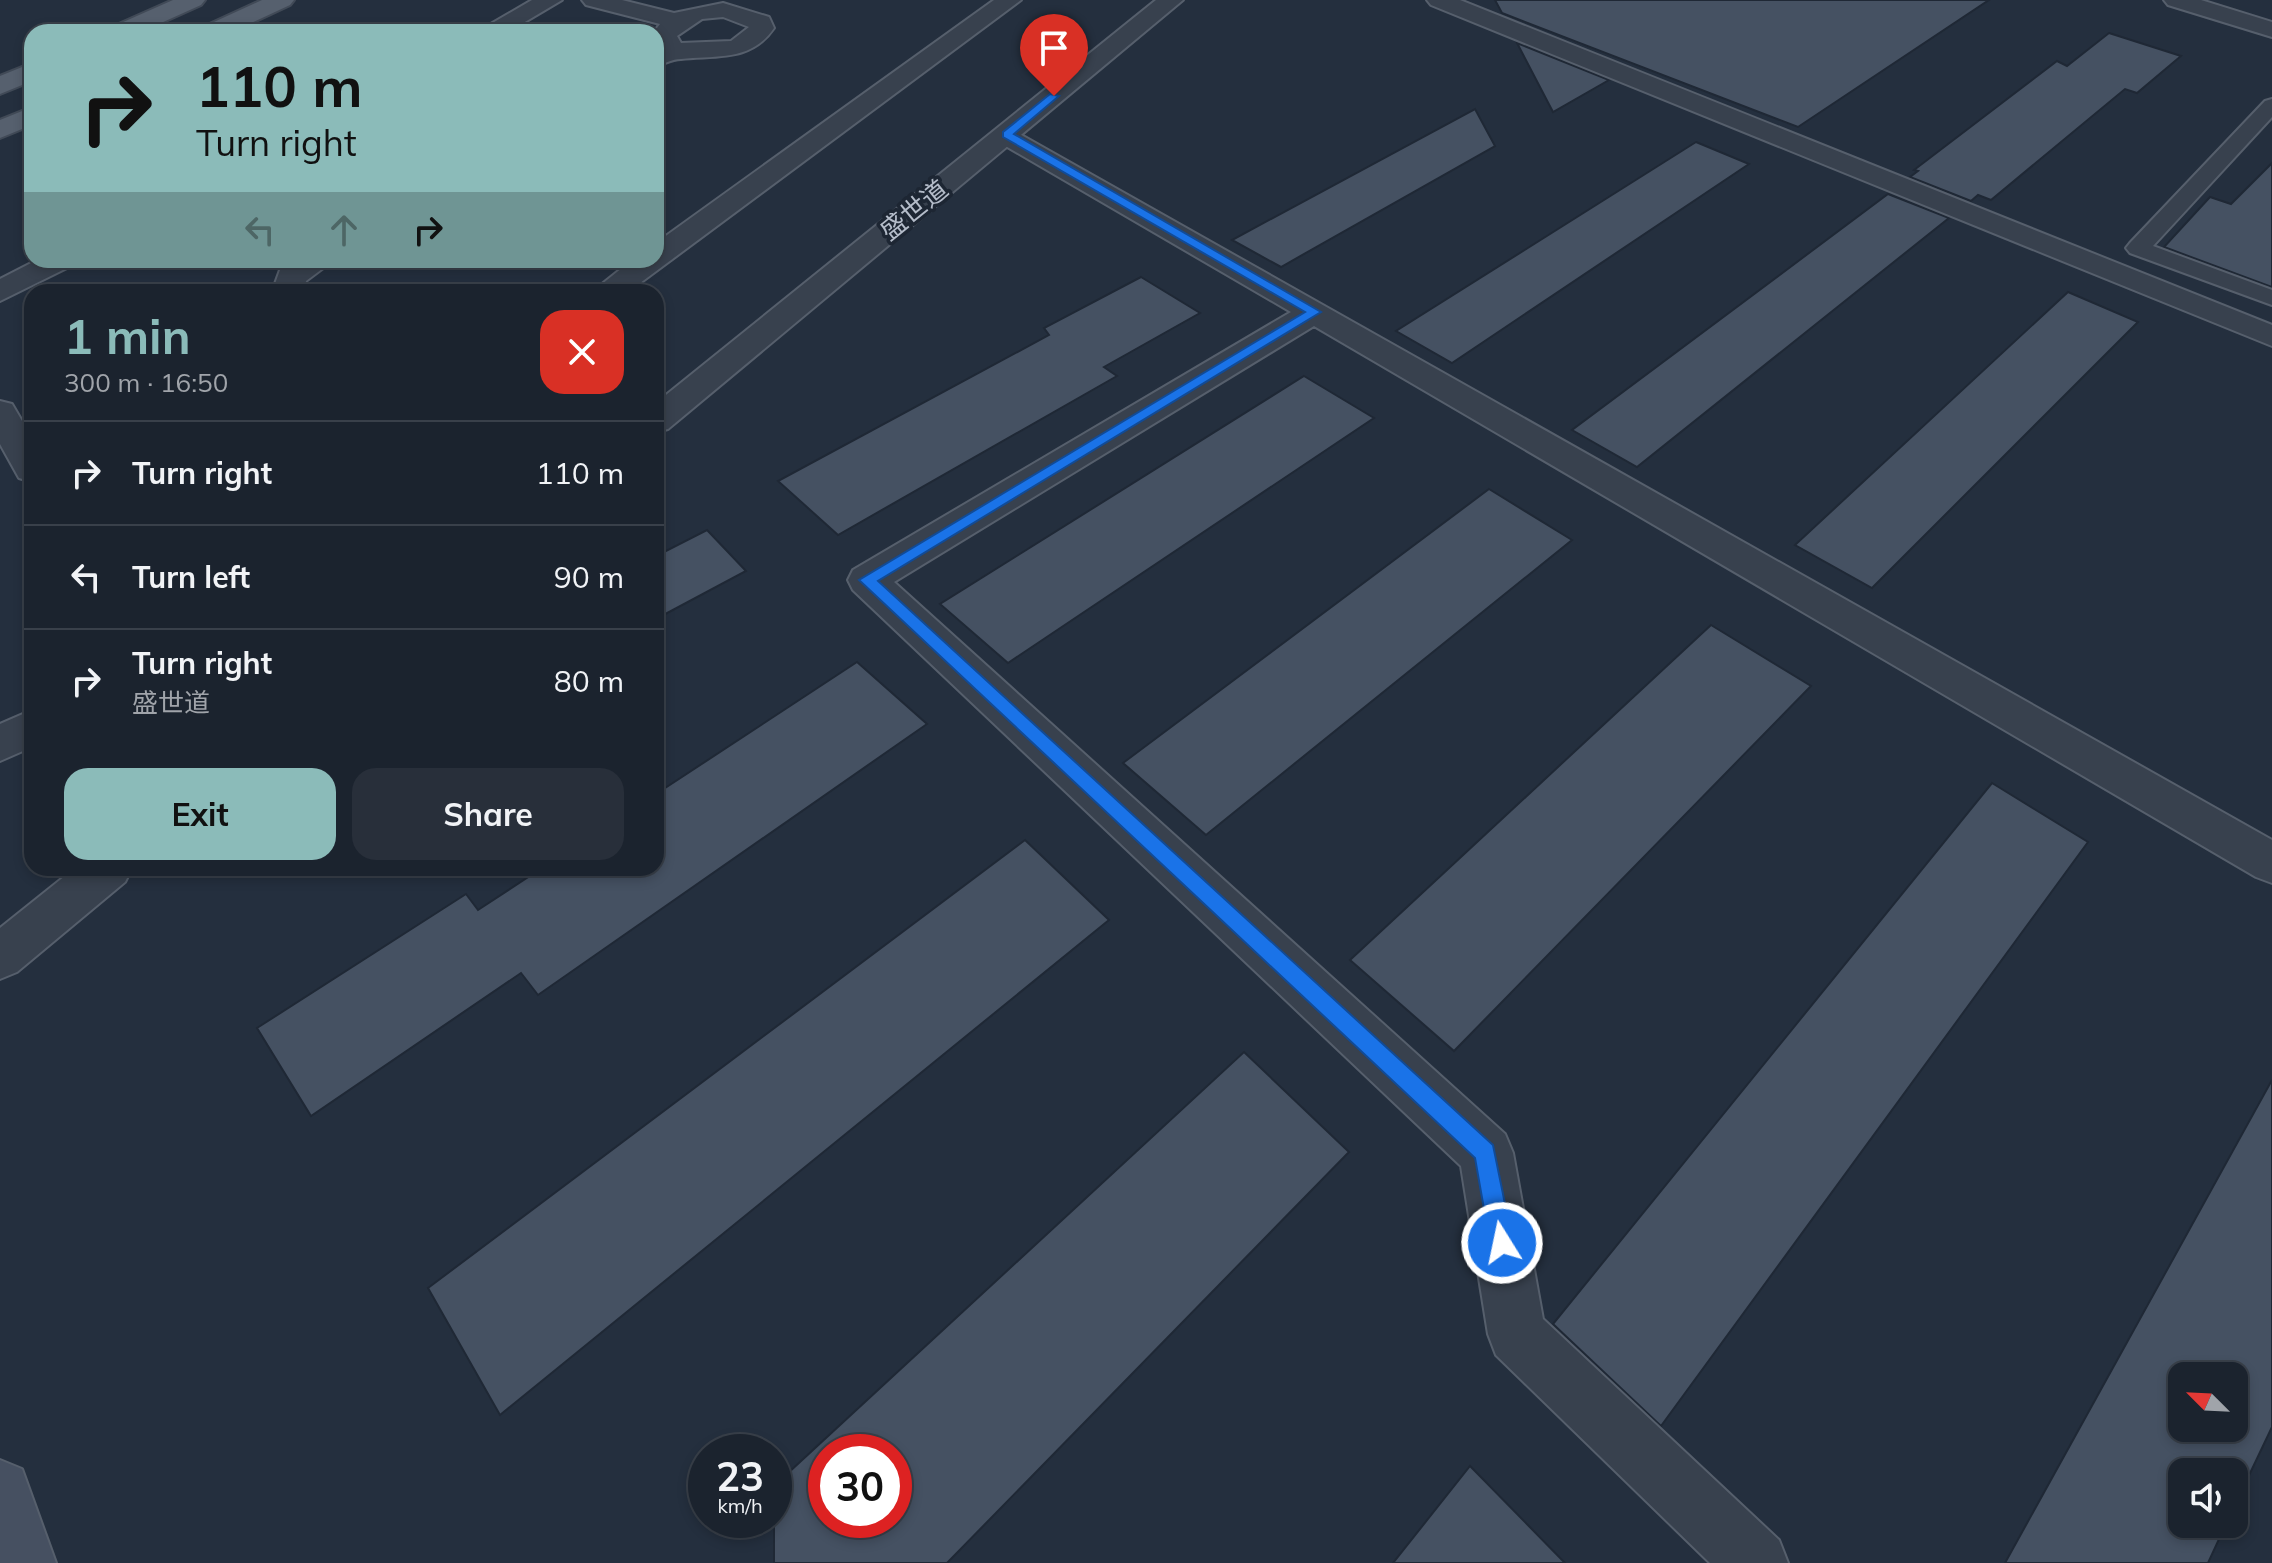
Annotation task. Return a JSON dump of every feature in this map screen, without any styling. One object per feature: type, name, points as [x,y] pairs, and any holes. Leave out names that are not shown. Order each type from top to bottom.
[{"type":"main road","points":[[139,24],[193,0]]},
{"type":"main road","points":[[230,24],[282,0]]},
{"type":"main road","points":[[0,86],[24,75]]},
{"type":"main road","points":[[0,130],[24,119]]},
{"type":"main road","points":[[0,1491],[24,1563]]},
{"type":"street","points":[[508,0],[542,4]]},
{"type":"street","points":[[594,0],[676,21]]},
{"type":"street","points":[[664,251],[1009,0]]},
{"type":"street","name":"盛世道","points":[[664,414],[1171,0]]},
{"type":"street","points":[[1439,0],[2272,336]]},
{"type":"street","points":[[2176,0],[2272,30]]},
{"type":"street","points":[[504,24],[542,4]]},
{"type":"street","points":[[664,35],[676,21],[695,13],[745,5],[762,28],[742,46],[705,53],[664,54]]},
{"type":"street","points":[[1007,135],[2272,863]]},
{"type":"street","points":[[0,292],[45,268]]},
{"type":"street","points":[[290,284],[291,277],[306,268]]},
{"type":"street","points":[[619,284],[640,268]]},
{"type":"street","points":[[1314,312],[867,580],[1486,1153],[1517,1334],[1756,1563]]},
{"type":"street","points":[[0,412],[24,456]]},
{"type":"street","points":[[0,744],[24,731]]},
{"type":"street","points":[[0,957],[99,876]]},
{"type":"lane","points":[[2272,105],[2138,248],[2272,298]]},
{"type":"building","points":[[1495,0],[1989,0],[1798,127],[1502,13]]},
{"type":"building","points":[[2109,33],[2181,56],[2137,93],[2125,89],[1991,200],[1978,195],[1971,201],[1910,177],[1918,171],[1914,170],[2057,61],[2067,66]]},
{"type":"building","points":[[1517,43],[1609,80],[1553,112]]},
{"type":"building","points":[[1475,109],[1495,146],[1281,267],[1232,240]]},
{"type":"building","points":[[1696,142],[1749,164],[1452,363],[1396,331]]},
{"type":"building","points":[[2272,163],[2272,287],[2164,247],[2210,197],[2231,204]]},
{"type":"building","points":[[1888,194],[1949,218],[1637,467],[1572,430]]},
{"type":"building","points":[[1141,277],[1200,313],[1104,367],[1117,376],[838,535],[778,481],[1049,335],[1044,328]]},
{"type":"building","points":[[2068,292],[2138,322],[1872,588],[1795,545]]},
{"type":"building","points":[[1304,376],[1374,418],[1008,663],[940,604]]},
{"type":"building","points":[[1489,489],[1572,540],[1206,835],[1123,763]]},
{"type":"building","points":[[707,530],[746,571],[664,615],[664,552]]},
{"type":"building","points":[[1711,625],[1811,686],[1454,1051],[1350,960]]},
{"type":"building","points":[[857,662],[927,724],[538,995],[521,973],[311,1116],[257,1028],[466,894],[478,910],[530,876],[664,876],[664,789]]},
{"type":"building","points":[[1992,783],[2088,842],[1661,1426],[1553,1324]]},
{"type":"building","points":[[1025,840],[1109,920],[500,1415],[428,1288]]},
{"type":"building","points":[[1244,1052],[1349,1152],[947,1563],[774,1563],[774,1538],[792,1538],[792,1469],[808,1455],[808,1538],[912,1538],[912,1434],[830,1434]]},
{"type":"building","points":[[2272,1080],[2272,1427],[2248,1478],[2248,1458],[2168,1458],[2168,1538],[2220,1538],[2208,1563],[2005,1563]]},
{"type":"building","points":[[1470,1466],[1565,1563],[1393,1563]]},
{"type":"route","points":[[1054,96],[1007,135],[1314,312],[867,580],[1486,1153],[1502,1243]]}]
